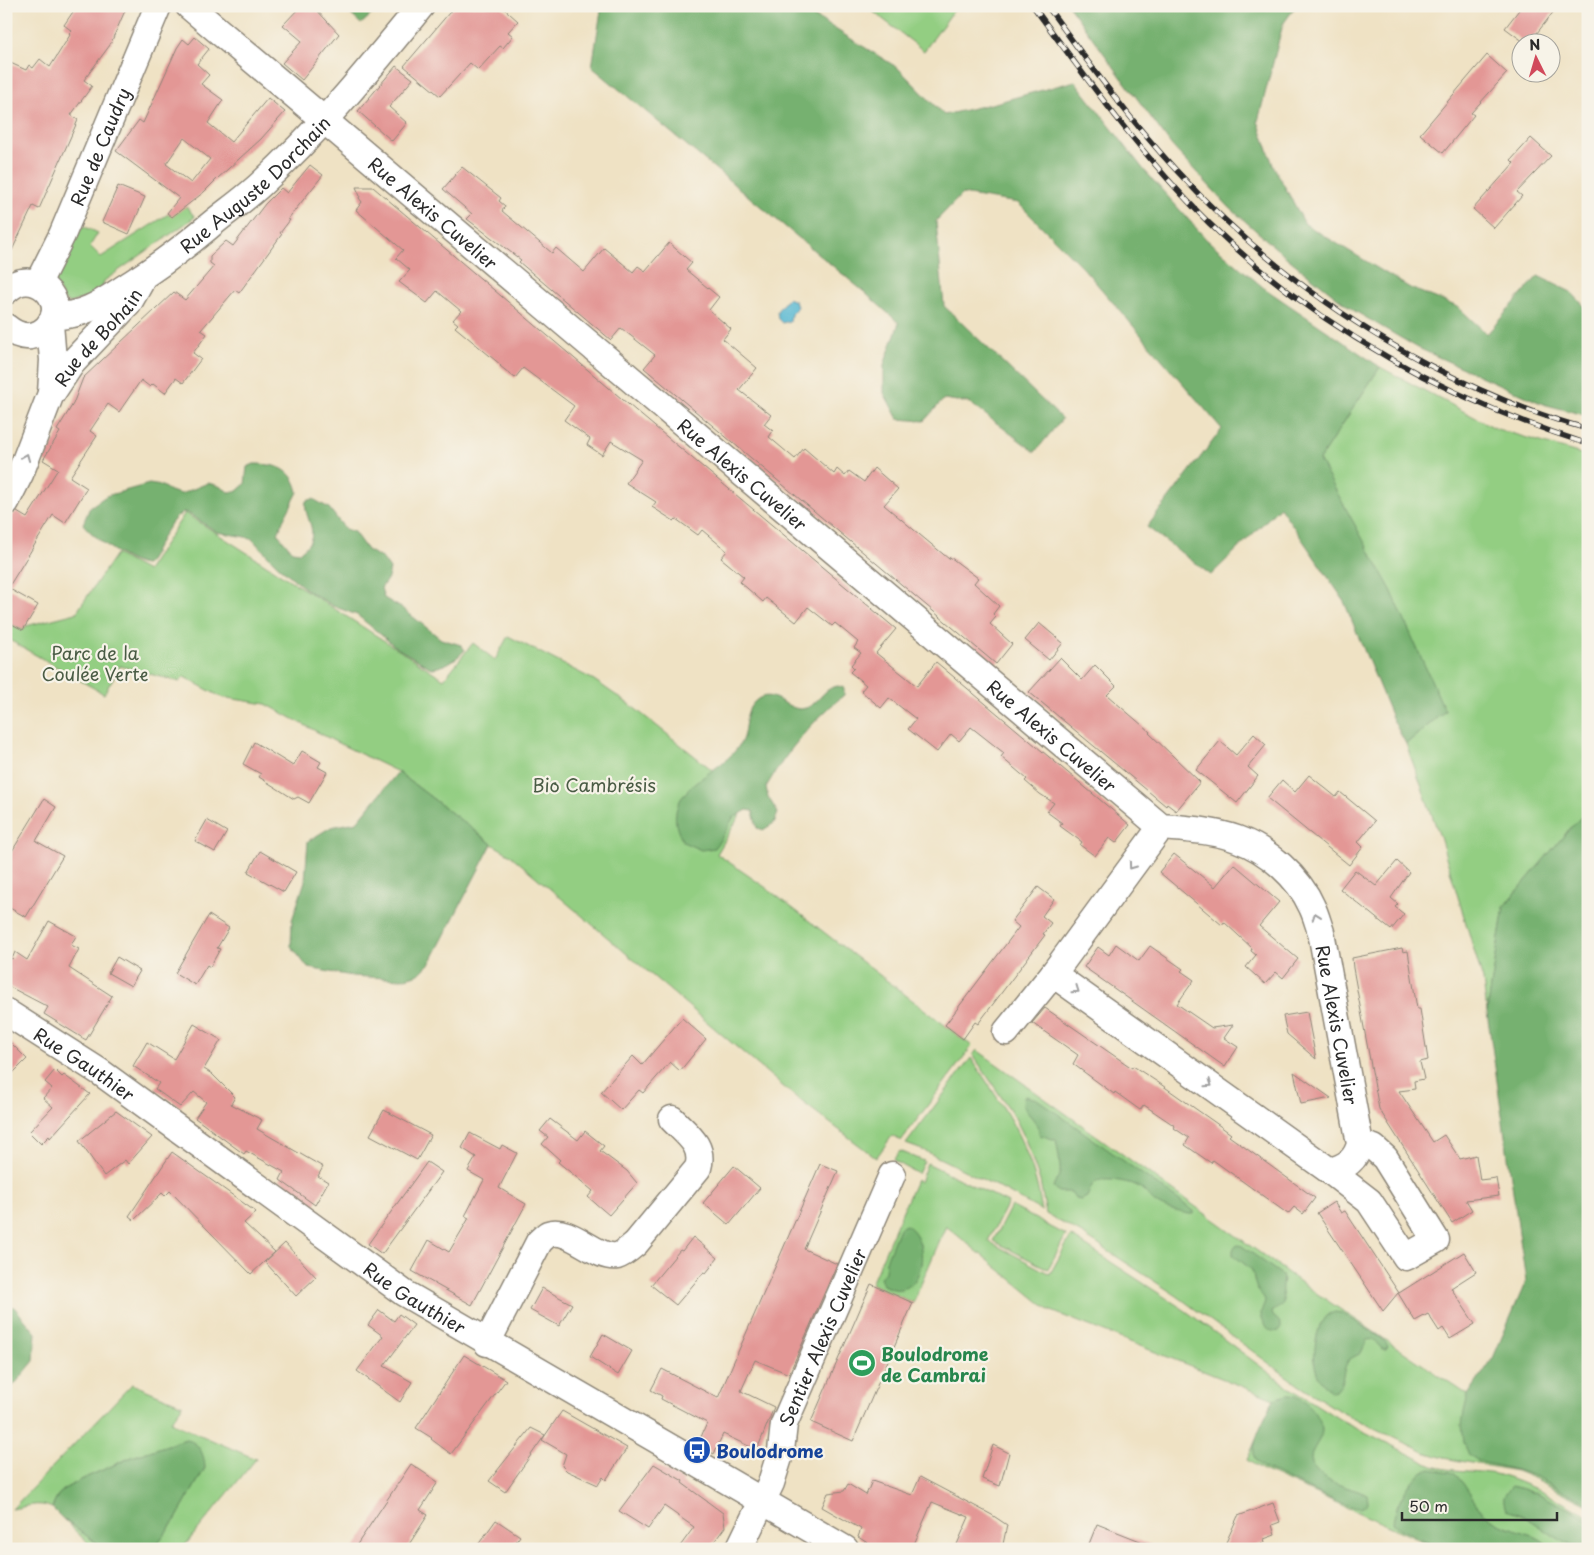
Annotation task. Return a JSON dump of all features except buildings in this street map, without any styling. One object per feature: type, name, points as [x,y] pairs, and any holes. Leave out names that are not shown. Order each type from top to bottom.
[{"type":"street","name":"Rue de Caudry","points":[[38,283],[62,235],[158,6]]},
{"type":"street","name":"Rue Alexis Cuvelier","points":[[189,6],[1161,827],[1216,833],[1237,839],[1251,845],[1276,862],[1306,895],[1321,932],[1360,1144]]},
{"type":"street","name":"Rue Auguste Dorchain","points":[[52,320],[81,313],[97,306],[144,276],[260,185],[354,88],[421,6]]},
{"type":"street","name":"Rue de Bohain","points":[[6,502],[20,474],[50,396],[81,352],[128,304],[144,276]]},
{"type":"street","points":[[6,291],[14,284],[22,282],[38,283]]},
{"type":"street","name":"Rue de Bohain","points":[[38,283],[45,288],[53,299],[53,360],[50,396]]},
{"type":"street","points":[[12,334],[32,336],[40,333],[52,320]]},
{"type":"street","points":[[1006,1032],[1053,974],[1161,827]]},
{"type":"street","points":[[1053,974],[1330,1171],[1369,1201],[1406,1257],[1436,1240],[1385,1158],[1374,1148],[1360,1144],[1358,1152],[1350,1163],[1330,1171]]},
{"type":"street","name":"Rue Gauthier","points":[[6,1012],[100,1072],[404,1293],[845,1549]]},
{"type":"street","points":[[487,1342],[539,1242],[547,1234],[558,1233],[585,1244],[607,1257],[618,1256],[636,1243],[698,1168],[701,1160],[700,1151],[696,1143],[672,1120]]},
{"type":"street","name":"Sentier Alexis Cuvelier","points":[[739,1549],[771,1483],[781,1451],[784,1424],[892,1175]]},
{"type":"green space","points":[[342,6],[381,6],[361,24]]},
{"type":"green space","points":[[606,6],[798,6],[898,68],[944,115],[1075,81],[1144,170],[1206,239],[1264,288],[1380,367],[1319,460],[1391,590],[1445,711],[1406,744],[1393,720],[1343,599],[1280,507],[1211,575],[1147,527],[1222,429],[1084,269],[1018,203],[962,194],[936,221],[944,306],[1062,419],[1035,452],[970,403],[944,399],[924,421],[898,419],[884,393],[884,365],[899,323],[863,291],[592,67],[601,11]]},
{"type":"green space","points":[[866,6],[957,6],[924,51]]},
{"type":"green space","points":[[1069,6],[1296,6],[1283,24],[1258,121],[1273,165],[1305,224],[1410,288],[1458,307],[1487,334],[1538,276],[1571,292],[1588,310],[1588,416],[1543,404],[1418,348],[1353,310],[1286,257],[1229,207],[1172,146]]},
{"type":"green space","points":[[184,204],[195,217],[104,281],[101,293],[70,303],[64,300],[55,282],[55,270],[83,226],[98,233],[90,246],[101,257]]},
{"type":"green space","points":[[1380,367],[1497,429],[1588,456],[1588,810],[1572,826],[1504,907],[1487,1012],[1483,980],[1440,837],[1406,744],[1445,711],[1319,460]]},
{"type":"green space","points":[[254,464],[269,465],[282,469],[288,473],[296,484],[298,492],[278,534],[292,551],[300,552],[311,539],[312,532],[306,501],[313,499],[329,508],[345,529],[354,532],[367,550],[383,559],[390,569],[388,578],[381,588],[384,598],[403,609],[441,639],[461,645],[465,650],[450,662],[431,668],[397,648],[357,615],[333,606],[308,591],[277,565],[251,538],[217,532],[186,512],[174,520],[146,565],[139,564],[112,549],[83,524],[90,507],[106,496],[149,484],[162,486],[170,491],[181,494],[208,483],[219,486],[229,492],[237,491],[245,484],[247,467]]},
{"type":"green space","name":"Bio Cambrésis","points":[[185,513],[444,679],[473,643],[495,660],[508,636],[594,680],[633,707],[749,799],[717,854],[765,887],[972,1046],[901,1141],[892,1136],[876,1158],[792,1094],[509,854],[492,844],[398,772],[334,741],[266,704],[221,697],[184,677],[180,682],[120,666],[104,694],[6,638],[6,622],[23,630],[26,626],[76,613],[116,554],[147,571]]},
{"type":"green space","points":[[838,686],[844,688],[844,695],[801,737],[766,787],[768,797],[778,813],[774,823],[763,830],[757,828],[753,811],[747,810],[733,818],[714,848],[701,850],[683,842],[676,824],[676,810],[681,799],[699,780],[732,754],[740,744],[743,738],[747,715],[753,704],[758,699],[769,696],[795,708],[807,708],[828,690]]},
{"type":"green space","points":[[398,772],[492,844],[430,963],[419,974],[402,979],[352,976],[308,968],[291,946],[292,920],[305,881],[308,841],[331,827],[357,822]]},
{"type":"green space","points":[[1588,810],[1588,1503],[1537,1477],[1517,1470],[1480,1462],[1469,1455],[1464,1443],[1462,1425],[1468,1395],[1493,1358],[1526,1281],[1487,1012],[1504,907],[1572,826]]},
{"type":"green space","points":[[977,1050],[1316,1293],[1468,1395],[1522,1435],[1588,1446],[1588,1505],[1516,1471],[1444,1458],[1424,1452],[1341,1412],[1300,1386],[1177,1296],[1082,1234],[1046,1214],[1040,1181],[1024,1136],[1014,1116],[973,1055]]},
{"type":"green space","points":[[971,1058],[1006,1112],[1025,1148],[1038,1188],[1042,1211],[925,1151],[906,1144]]},
{"type":"green space","points":[[1025,1096],[1037,1099],[1194,1211],[1194,1214],[1178,1212],[1163,1207],[1139,1187],[1116,1180],[1097,1181],[1093,1184],[1087,1197],[1081,1200],[1076,1199],[1071,1192],[1058,1192],[1053,1187],[1060,1170],[1056,1140],[1040,1135],[1036,1124],[1024,1107]]},
{"type":"green space","points":[[900,1151],[924,1161],[918,1174],[893,1160]]},
{"type":"green space","points":[[927,1163],[1008,1203],[988,1241],[1050,1274],[1071,1236],[1186,1311],[1287,1386],[1339,1419],[1433,1466],[1507,1477],[1542,1492],[1588,1516],[1588,1549],[1440,1549],[1263,1470],[1247,1460],[1274,1399],[1049,1310],[946,1226],[913,1303],[871,1284],[916,1180],[920,1182]]},
{"type":"green space","points":[[1011,1206],[1066,1235],[1048,1269],[993,1241]]},
{"type":"green space","points":[[906,1225],[915,1233],[920,1244],[922,1256],[920,1269],[915,1280],[907,1287],[897,1289],[883,1285],[880,1278],[885,1271],[886,1261],[899,1228]]},
{"type":"green space","points":[[1237,1245],[1242,1246],[1282,1275],[1283,1304],[1272,1312],[1280,1324],[1281,1330],[1270,1330],[1263,1321],[1261,1313],[1265,1302],[1264,1298],[1256,1287],[1252,1270],[1233,1255],[1233,1250]]},
{"type":"green space","points":[[6,1305],[14,1307],[36,1333],[34,1361],[14,1385],[6,1389]]},
{"type":"green space","points":[[1335,1312],[1342,1313],[1383,1339],[1388,1346],[1386,1349],[1382,1349],[1374,1341],[1367,1340],[1361,1353],[1350,1359],[1347,1363],[1339,1387],[1332,1392],[1322,1382],[1317,1373],[1315,1351],[1317,1335],[1322,1322],[1326,1316]]},
{"type":"green space","points":[[132,1384],[183,1405],[170,1422],[256,1459],[182,1549],[153,1549],[176,1519],[205,1468],[186,1439],[132,1457],[87,1477],[66,1488],[58,1495],[52,1508],[37,1505],[12,1509]]},
{"type":"green space","points":[[1287,1395],[1297,1396],[1306,1402],[1320,1420],[1322,1430],[1320,1439],[1311,1456],[1311,1461],[1317,1472],[1329,1480],[1367,1494],[1368,1501],[1366,1505],[1359,1508],[1352,1507],[1328,1498],[1264,1468],[1257,1462],[1254,1456],[1254,1449],[1261,1427],[1274,1399]]},
{"type":"green space","points":[[186,1439],[198,1446],[204,1458],[205,1468],[176,1519],[153,1549],[105,1549],[62,1518],[52,1508],[58,1495],[66,1488],[87,1477],[132,1457]]},
{"type":"green space","points":[[1430,1469],[1451,1472],[1456,1475],[1484,1513],[1491,1519],[1541,1540],[1548,1545],[1547,1549],[1444,1549],[1400,1529],[1393,1523],[1402,1496],[1410,1483],[1421,1472]]},
{"type":"green space","points":[[1512,1486],[1541,1496],[1588,1519],[1588,1549],[1563,1542],[1525,1517],[1506,1510],[1504,1497]]},
{"type":"green space","points":[[62,1518],[105,1549],[94,1549]]},
{"type":"water","points":[[788,298],[795,301],[797,307],[791,314],[790,321],[782,323],[778,319],[777,311]]},
{"type":"railway","points":[[1033,6],[1117,118],[1161,172],[1209,223],[1250,261],[1293,295],[1338,327],[1385,356],[1434,382],[1536,426],[1588,444]]},
{"type":"railway","points":[[1047,6],[1125,110],[1175,169],[1232,226],[1292,277],[1357,323],[1427,364],[1506,401],[1588,429]]},
{"type":"place","name":"Boulodrome de Cambrai","points":[[862,1363]]},
{"type":"place","name":"Boulodrome","points":[[697,1450]]},
{"type":"park label","name":"Parc de la Coulée Verte","points":[[95,662]]}]
